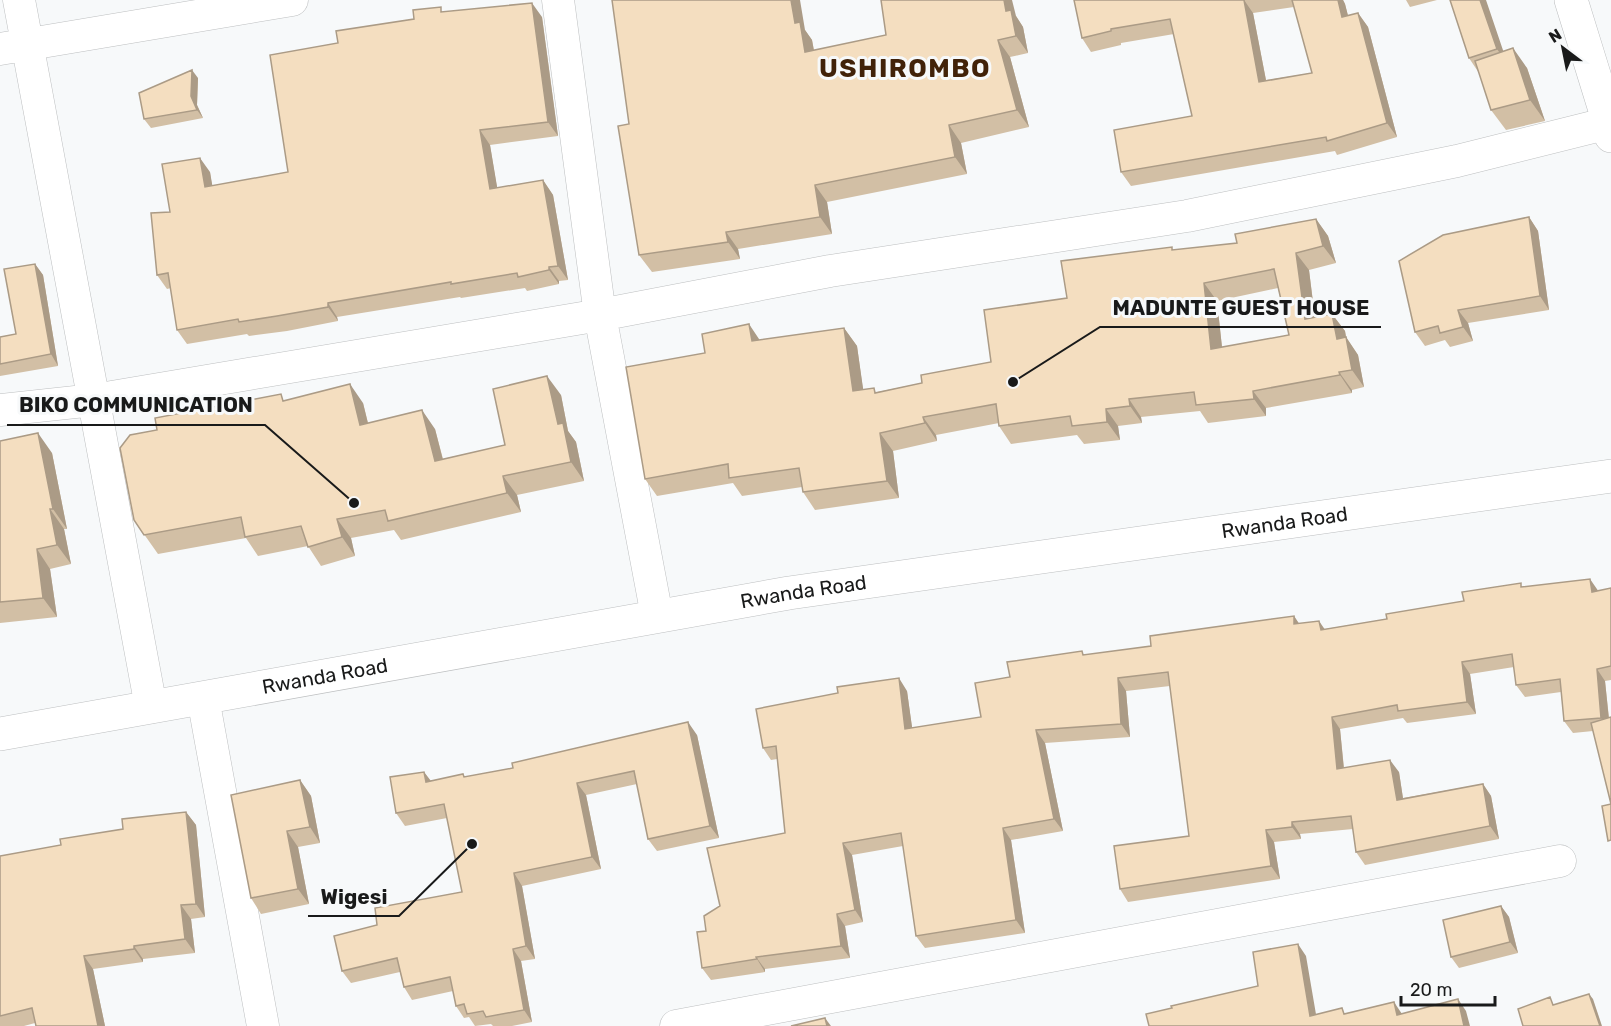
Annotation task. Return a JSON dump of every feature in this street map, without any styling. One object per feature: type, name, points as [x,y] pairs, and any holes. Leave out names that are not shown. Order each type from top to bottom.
[{"type":"main road","points":[[1571,0],[1603,78],[1610,130]]},
{"type":"main road","name":"Rwanda Road","points":[[0,734],[789,593],[1611,476]]},
{"type":"street","points":[[19,0],[14,47],[94,400],[151,707]]},
{"type":"street","points":[[14,47],[291,0]]},
{"type":"street","points":[[558,0],[600,315],[657,616]]},
{"type":"street","points":[[0,410],[94,400],[600,315],[830,271],[1187,216],[1610,130]]},
{"type":"street","points":[[203,698],[263,1026]]},
{"type":"street","points":[[676,1026],[1560,861]]},
{"type":"building","points":[[612,0],[791,0],[795,23],[800,22],[805,52],[886,35],[881,0],[1004,0],[1006,11],[1011,10],[1016,36],[998,40],[1017,110],[949,125],[955,157],[815,185],[820,217],[726,232],[728,242],[639,255],[618,126],[629,124]]},
{"type":"building","points":[[1074,0],[1244,0],[1259,82],[1312,73],[1292,0],[1338,0],[1342,17],[1358,13],[1387,123],[1327,141],[1326,137],[1121,172],[1114,130],[1192,116],[1170,19],[1111,29],[1111,31],[1082,38]]},
{"type":"building","points":[[1450,0],[1480,0],[1497,49],[1469,58]]},
{"type":"building","points":[[532,3],[548,122],[480,130],[490,189],[543,180],[558,266],[518,277],[517,273],[451,284],[451,282],[328,303],[328,307],[277,316],[239,322],[238,319],[177,330],[168,273],[157,275],[151,213],[170,212],[162,164],[200,158],[205,187],[288,172],[270,55],[338,43],[336,31],[414,19],[413,10],[441,7],[441,12]]},
{"type":"building","points":[[1513,48],[1530,100],[1491,110],[1475,61]]},
{"type":"building","points":[[192,70],[191,96],[197,110],[144,119],[139,93]]},
{"type":"building","points":[[1529,217],[1540,296],[1458,310],[1463,327],[1440,333],[1438,326],[1415,332],[1399,261],[1443,235]]},
{"type":"building","points":[[1316,219],[1323,246],[1296,253],[1305,319],[1332,314],[1337,339],[1346,337],[1352,370],[1339,372],[1340,375],[1253,391],[1254,399],[1196,405],[1194,392],[1129,399],[1130,406],[1106,409],[1107,422],[1072,426],[1070,416],[999,426],[996,404],[923,417],[925,423],[880,433],[887,481],[803,492],[799,468],[729,478],[728,464],[645,479],[626,367],[705,353],[702,334],[749,324],[752,341],[844,328],[853,391],[874,388],[875,393],[922,383],[921,375],[991,362],[984,310],[1067,298],[1061,261],[1172,247],[1172,250],[1237,243],[1235,234]],"holes":[[[1274,269],[1289,335],[1211,349],[1204,283]]]},
{"type":"building","points":[[35,264],[51,354],[0,364],[0,337],[16,334],[4,269]]},
{"type":"building","points":[[547,376],[558,424],[563,423],[571,462],[503,476],[507,493],[388,521],[385,510],[337,519],[342,537],[308,547],[301,526],[245,537],[241,517],[144,535],[134,520],[120,448],[130,435],[157,430],[155,418],[281,394],[283,401],[350,384],[360,425],[422,410],[435,461],[505,445],[493,389]]},
{"type":"building","points":[[38,433],[53,509],[50,509],[57,545],[37,549],[43,598],[0,602],[0,441]]},
{"type":"building","points":[[1590,579],[1592,592],[1611,588],[1611,666],[1597,669],[1601,718],[1564,721],[1560,679],[1516,685],[1512,654],[1462,662],[1467,702],[1398,711],[1397,705],[1332,717],[1337,769],[1390,760],[1397,800],[1483,784],[1490,826],[1356,852],[1351,816],[1292,822],[1292,827],[1266,830],[1271,866],[1120,889],[1114,846],[1189,836],[1168,672],[1118,678],[1121,724],[1036,730],[1054,819],[1003,828],[1016,920],[916,936],[901,833],[843,843],[855,910],[837,914],[841,946],[756,957],[757,959],[702,968],[697,932],[706,931],[704,916],[720,906],[707,848],[785,833],[776,746],[763,748],[756,709],[838,693],[837,687],[899,678],[905,729],[981,717],[975,683],[1010,677],[1007,662],[1082,651],[1083,655],[1151,646],[1150,636],[1294,616],[1294,624],[1319,621],[1321,630],[1387,619],[1386,614],[1464,601],[1462,592],[1521,583],[1521,587]]},
{"type":"building","points":[[1611,717],[1611,804],[1591,723]]},
{"type":"building","points":[[688,722],[710,826],[648,839],[634,771],[577,783],[592,857],[514,873],[526,946],[513,949],[524,1010],[486,1017],[483,1011],[467,1014],[464,1004],[456,1006],[450,977],[404,987],[397,958],[342,971],[334,936],[377,925],[375,908],[462,892],[444,804],[396,813],[390,777],[424,772],[426,782],[463,774],[464,777],[513,768],[512,763]]},
{"type":"building","points":[[300,780],[310,827],[287,831],[298,889],[251,898],[231,795]]},
{"type":"building","points":[[1611,804],[1611,840],[1608,841],[1602,806]]},
{"type":"building","points":[[186,812],[196,904],[181,905],[185,939],[84,956],[98,1026],[36,1026],[32,1008],[0,1016],[0,856],[61,845],[60,839],[123,829],[122,819]]},
{"type":"building","points":[[1501,906],[1510,942],[1451,957],[1443,920]]},
{"type":"building","points":[[1298,944],[1310,1016],[1342,1008],[1344,1014],[1394,1002],[1397,1015],[1458,999],[1464,1026],[1149,1026],[1146,1014],[1258,986],[1253,952]]},
{"type":"building","points":[[1589,994],[1600,1026],[1523,1026],[1518,1009],[1550,997],[1553,1005]]},
{"type":"building","points":[[825,1018],[827,1026],[791,1026]]},
{"type":"place","name":"MADUNTE GUEST HOUSE","points":[[1013,382]]},
{"type":"place","name":"BIKO COMMUNICATION","points":[[354,503]]},
{"type":"place","name":"Wigesi","points":[[472,844]]},
{"type":"district","name":"USHIROMBO","points":[[905,68]]}]
